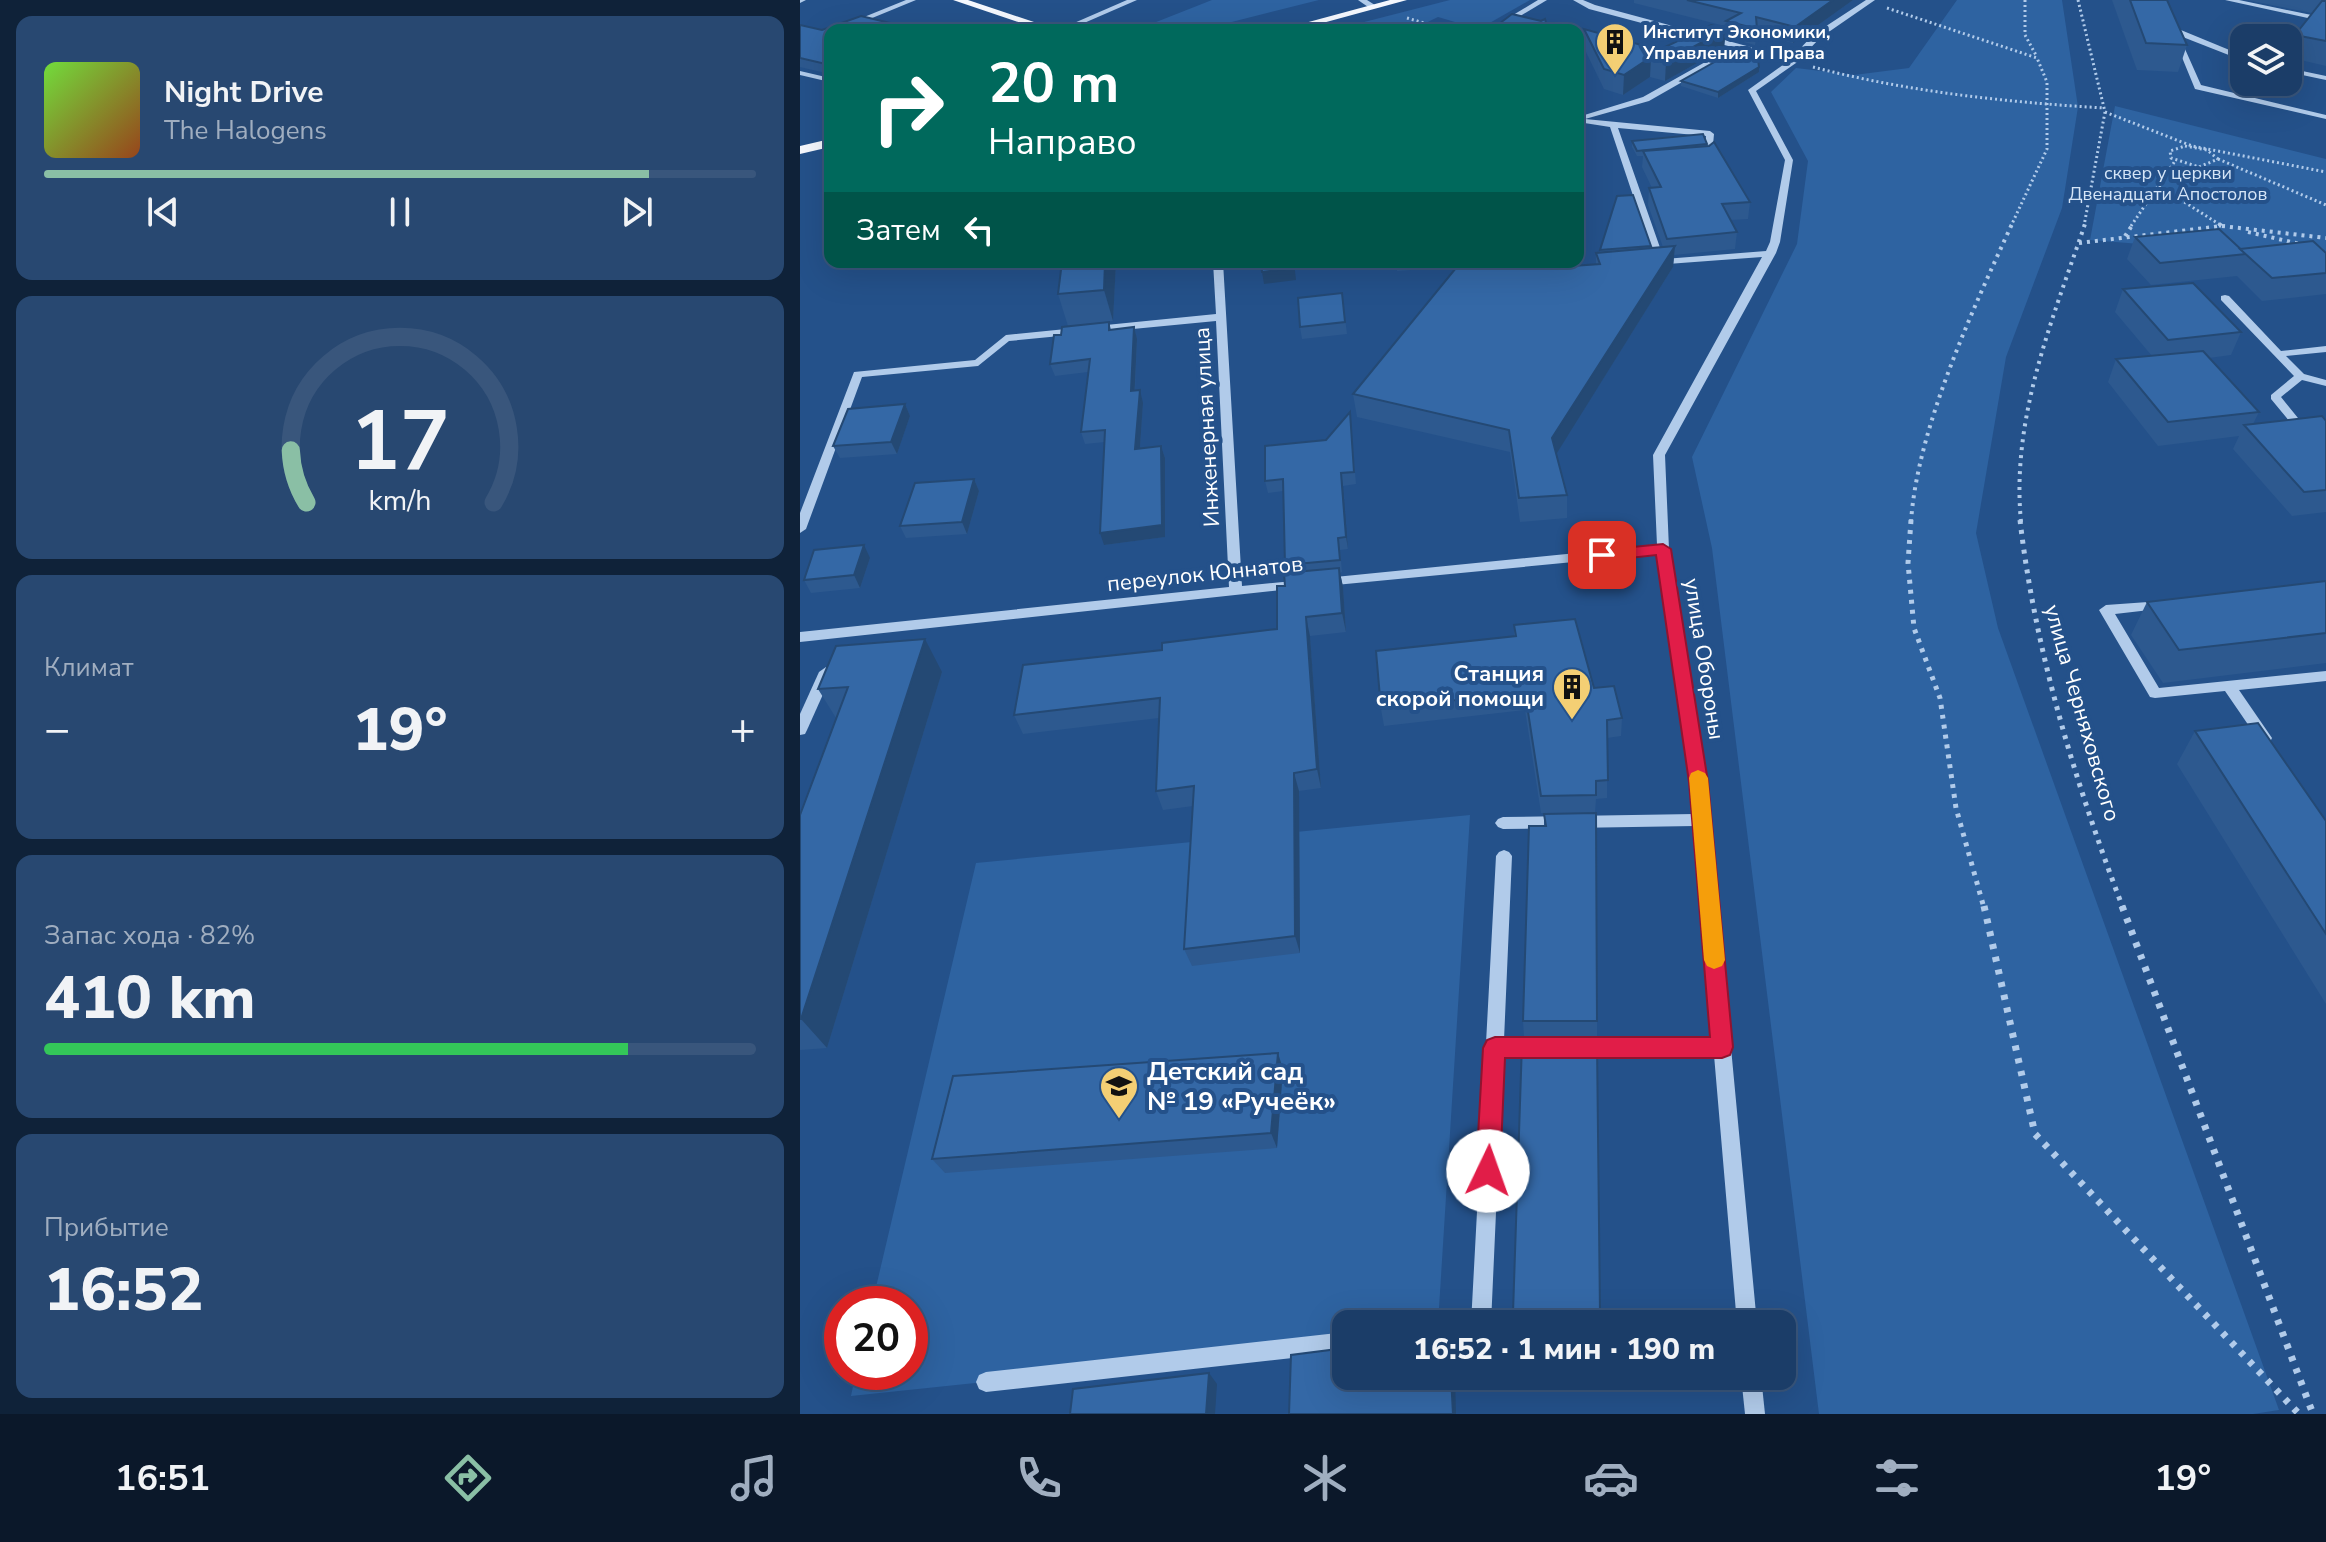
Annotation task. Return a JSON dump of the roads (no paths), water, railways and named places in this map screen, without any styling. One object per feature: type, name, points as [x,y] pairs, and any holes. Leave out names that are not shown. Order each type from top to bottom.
[{"type":"main road","points":[[958,0],[1034,24]]},
{"type":"main road","points":[[1307,24],[1402,0]]},
{"type":"main road","points":[[996,12],[1016,24]]},
{"type":"main road","points":[[800,150],[824,144]]},
{"type":"street","points":[[851,24],[912,0]]},
{"type":"street","points":[[1104,0],[1121,5]]},
{"type":"street","points":[[1076,24],[1133,0]]},
{"type":"street","points":[[1362,0],[1374,7]]},
{"type":"street","points":[[1502,24],[1543,0]]},
{"type":"street","points":[[1577,0],[1592,7],[1793,61],[1817,36],[1869,1]]},
{"type":"street","points":[[1592,7],[1605,0]]},
{"type":"street","points":[[2229,0],[2326,20]]},
{"type":"street","points":[[2268,8],[2274,0]]},
{"type":"street","points":[[2168,20],[2198,87],[2326,117]]},
{"type":"street","points":[[2173,30],[2230,53]]},
{"type":"street","points":[[1584,117],[1646,99],[1738,47]]},
{"type":"street","name":"улица Обороны","points":[[1746,1310],[1702,820],[1663,549],[1659,455],[1771,253],[1789,160],[1752,90],[1793,61]]},
{"type":"street","points":[[800,73],[824,79]]},
{"type":"street","points":[[2302,73],[2326,78]]},
{"type":"street","points":[[1584,120],[1710,134],[1709,145]]},
{"type":"street","points":[[1613,125],[1660,262]]},
{"type":"street","points":[[1628,163],[1644,161]]},
{"type":"street","points":[[1645,264],[1771,253]]},
{"type":"street","name":"Инженерная улица","points":[[1218,268],[1236,590]]},
{"type":"street","points":[[2225,298],[2300,376],[2326,383]]},
{"type":"street","points":[[800,529],[858,374],[978,363],[1006,338],[1221,317]]},
{"type":"street","points":[[2278,354],[2326,349]]},
{"type":"street","points":[[2300,376],[2275,397],[2294,420],[2326,433]]},
{"type":"street","name":"переулок Юннатов","points":[[800,637],[837,646],[1236,590],[1663,549]]},
{"type":"street","points":[[2169,605],[2106,610],[2155,693],[2326,676]]},
{"type":"street","points":[[800,730],[837,646]]},
{"type":"street","points":[[2229,686],[2273,749]]},
{"type":"street","points":[[1503,823],[1702,820]]},
{"type":"street","points":[[1482,1310],[1504,856]]},
{"type":"street","points":[[1495,1048],[1722,1047]]},
{"type":"street","points":[[986,1382],[1332,1344]]},
{"type":"street","points":[[1752,1390],[1755,1414]]},
{"type":"place","name":"Институт Экономики, Управления и Права","points":[[1615,76]]},
{"type":"place","name":"Станция скорой помощи","points":[[1572,721]]},
{"type":"place","name":"Детский сад № 19 «Ручеёк»","points":[[1119,1120]]},
{"type":"park label","name":"сквер у церкви Двенадцати Апостолов","points":[[2168,183]]}]
